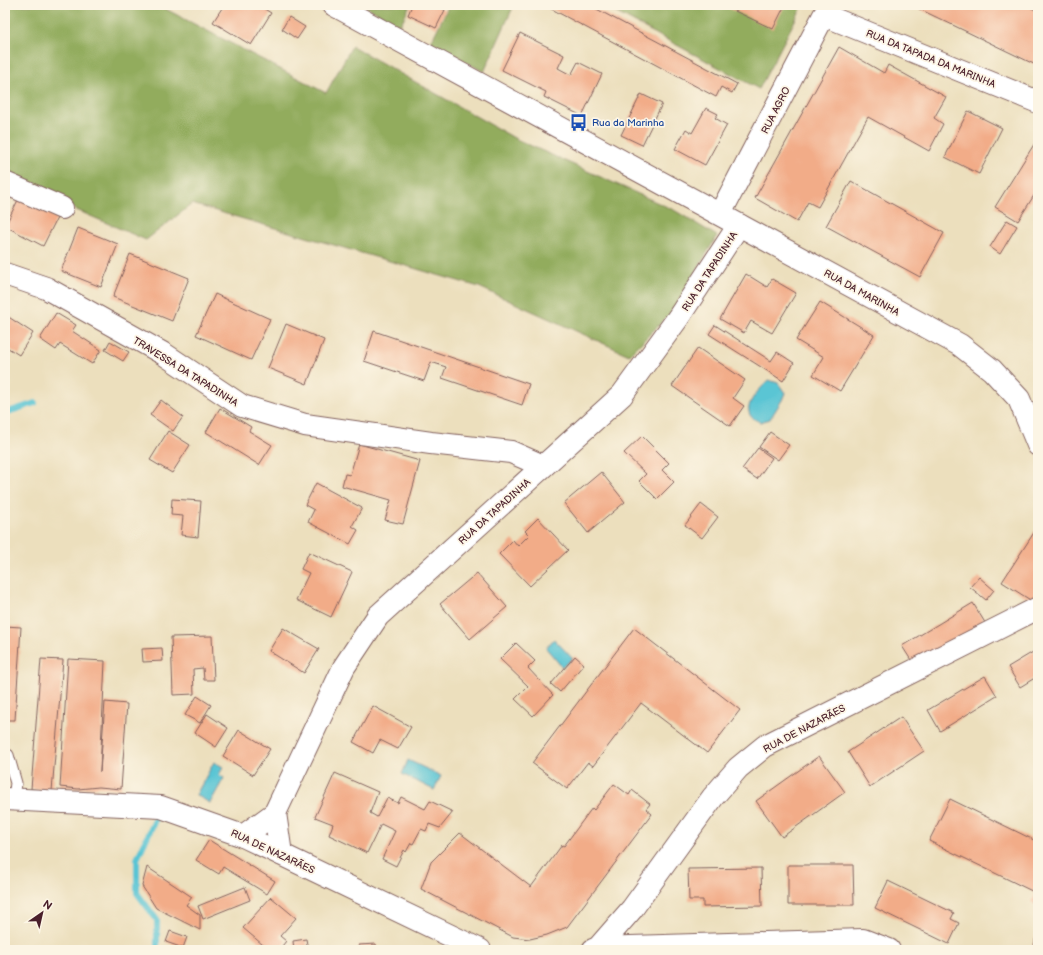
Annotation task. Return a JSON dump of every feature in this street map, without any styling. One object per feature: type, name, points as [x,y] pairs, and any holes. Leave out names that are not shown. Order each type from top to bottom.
[{"type":"street","name":"RUA DA MARINHA","points":[[334,5],[960,346],[992,370],[1019,400],[1038,445]]},
{"type":"street","name":"RUA AGRO","points":[[730,220],[826,10]]},
{"type":"street","name":"RUA DA TAPADA DA MARINHA","points":[[826,10],[1038,102]]},
{"type":"street","points":[[5,183],[62,208]]},
{"type":"street","name":"RUA DA TAPADINHA","points":[[243,836],[275,813],[344,667],[378,616],[622,395],[678,318],[730,220]]},
{"type":"street","name":"TRAVESSA DA TAPADINHA","points":[[5,274],[46,288],[164,354],[242,406],[305,425],[430,443],[511,452],[543,466]]},
{"type":"street","name":"RUA DE NAZARÃES","points":[[595,949],[632,909],[713,797],[738,768],[765,746],[1038,608]]},
{"type":"street","name":"RUA DE NAZARÃES","points":[[10,799],[161,807],[243,836],[480,950]]},
{"type":"street","points":[[275,813],[281,854]]},
{"type":"street","points":[[595,949],[863,940],[889,950]]},
{"type":"lane","points":[[5,754],[8,755],[16,783],[10,799]]},
{"type":"green space","points":[[5,5],[158,5],[326,93],[352,46],[516,139],[674,210],[717,236],[672,312],[629,355],[479,287],[192,204],[146,240],[5,179]]},
{"type":"green space","points":[[363,5],[410,5],[400,26]]},
{"type":"green space","points":[[449,5],[514,5],[484,72],[431,42]]},
{"type":"green space","points":[[602,5],[803,5],[759,89]]},
{"type":"water","points":[[769,380],[778,383],[785,393],[770,419],[760,422],[750,415],[749,406],[754,396]]},
{"type":"water","points":[[554,639],[573,659],[562,667],[546,648]]},
{"type":"water","points":[[408,760],[441,776],[434,790],[402,774]]},
{"type":"water","points":[[214,762],[223,767],[219,775],[224,778],[210,803],[196,795]]},
{"type":"building","points":[[224,5],[258,5],[271,13],[251,45],[213,22]]},
{"type":"building","points":[[412,5],[437,5],[436,6],[445,10],[436,28],[408,15]]},
{"type":"building","points":[[544,5],[589,5],[737,84],[732,93],[721,87],[716,97]]},
{"type":"building","points":[[722,5],[785,5],[773,29]]},
{"type":"building","points":[[911,5],[1025,5],[1038,11],[1038,66]]},
{"type":"building","points":[[289,17],[305,27],[297,39],[282,29]]},
{"type":"building","points":[[520,33],[564,55],[558,68],[571,75],[578,62],[602,74],[582,116],[544,97],[546,92],[502,70]]},
{"type":"building","points":[[839,47],[884,73],[888,65],[946,97],[934,118],[943,124],[929,151],[868,117],[818,207],[808,202],[797,222],[755,198]]},
{"type":"building","points":[[641,94],[662,104],[642,145],[621,135]]},
{"type":"building","points":[[706,108],[718,114],[715,118],[727,125],[705,165],[675,149],[686,129],[692,133]]},
{"type":"building","points":[[968,111],[1002,128],[979,174],[945,157]]},
{"type":"building","points":[[1038,138],[1038,189],[1018,221],[995,207]]},
{"type":"building","points":[[851,181],[944,233],[920,277],[826,226]]},
{"type":"building","points":[[5,196],[10,199],[5,212]]},
{"type":"building","points":[[19,198],[57,218],[43,246],[5,226]]},
{"type":"building","points":[[1007,220],[1017,226],[1000,254],[990,247]]},
{"type":"building","points":[[78,228],[118,244],[101,287],[61,271]]},
{"type":"building","points":[[130,254],[189,278],[172,321],[113,297]]},
{"type":"building","points":[[746,274],[767,287],[772,279],[796,293],[772,333],[751,321],[744,333],[720,319]]},
{"type":"building","points":[[215,294],[270,319],[251,360],[196,335]]},
{"type":"building","points":[[820,302],[874,335],[840,391],[813,375],[824,357],[796,340]]},
{"type":"building","points":[[56,313],[76,325],[72,331],[101,350],[92,364],[60,344],[56,350],[40,339]]},
{"type":"building","points":[[7,316],[33,333],[19,355],[5,346],[5,319]]},
{"type":"building","points":[[286,324],[324,340],[307,384],[268,368]]},
{"type":"building","points":[[715,325],[771,361],[777,352],[794,363],[783,381],[709,334]]},
{"type":"building","points":[[374,331],[529,384],[522,405],[442,378],[446,367],[431,362],[424,381],[364,361]]},
{"type":"building","points":[[110,341],[129,352],[123,361],[105,350]]},
{"type":"building","points":[[698,348],[745,380],[733,398],[744,406],[730,426],[672,386]]},
{"type":"building","points":[[161,400],[183,417],[173,431],[150,415]]},
{"type":"building","points":[[220,408],[251,427],[249,431],[272,445],[259,465],[206,432]]},
{"type":"building","points":[[168,431],[190,445],[172,473],[150,460]]},
{"type":"building","points":[[770,432],[789,445],[778,460],[759,447]]},
{"type":"building","points":[[642,436],[669,463],[662,470],[674,482],[657,499],[639,481],[646,474],[624,453]]},
{"type":"building","points":[[359,444],[420,461],[403,524],[385,520],[391,500],[342,486],[345,474],[350,475]]},
{"type":"building","points":[[758,448],[772,458],[757,479],[742,469]]},
{"type":"building","points":[[601,472],[625,502],[588,533],[564,503]]},
{"type":"building","points":[[316,483],[362,508],[352,526],[358,530],[350,544],[308,522],[314,510],[305,505]]},
{"type":"building","points":[[172,499],[201,501],[198,537],[181,535],[183,516],[171,515]]},
{"type":"building","points":[[701,504],[718,517],[702,538],[685,525]]},
{"type":"building","points":[[538,518],[568,550],[530,586],[499,554],[513,540],[518,546],[529,535],[525,531]]},
{"type":"building","points":[[1035,531],[1038,533],[1038,598],[1035,603],[1002,582]]},
{"type":"building","points":[[309,552],[352,572],[331,617],[296,600],[309,573],[301,569]]},
{"type":"building","points":[[477,573],[507,607],[470,639],[440,604]]},
{"type":"building","points":[[979,577],[994,590],[986,600],[970,587]]},
{"type":"building","points":[[973,603],[987,626],[916,668],[902,646]]},
{"type":"building","points":[[5,626],[21,627],[15,720],[5,720]]},
{"type":"building","points":[[283,628],[319,649],[304,673],[269,651]]},
{"type":"building","points":[[634,628],[740,710],[707,753],[641,703],[593,766],[588,762],[567,789],[532,763]]},
{"type":"building","points":[[212,636],[214,680],[204,680],[203,668],[193,669],[194,694],[173,695],[171,637]]},
{"type":"building","points":[[516,643],[535,661],[528,668],[553,695],[533,716],[515,699],[528,686],[500,659]]},
{"type":"building","points":[[162,648],[163,661],[143,662],[142,649]]},
{"type":"building","points":[[1038,649],[1038,676],[1020,687],[1008,667]]},
{"type":"building","points":[[575,656],[584,664],[560,692],[551,684]]},
{"type":"building","points":[[41,659],[63,660],[52,791],[31,789]]},
{"type":"building","points":[[68,659],[105,661],[100,772],[105,702],[127,704],[121,789],[99,787],[78,789],[60,787]]},
{"type":"building","points":[[985,676],[997,696],[940,731],[928,710]]},
{"type":"building","points":[[197,696],[211,705],[200,723],[185,715]]},
{"type":"building","points":[[373,706],[411,727],[398,749],[380,740],[373,753],[353,742]]},
{"type":"building","points":[[207,714],[228,728],[216,747],[195,733]]},
{"type":"building","points":[[901,717],[924,751],[870,787],[848,752]]},
{"type":"building","points":[[239,730],[270,749],[253,775],[223,756]]},
{"type":"building","points":[[819,756],[845,792],[782,837],[756,801]]},
{"type":"building","points":[[335,773],[378,792],[370,813],[377,817],[387,798],[398,803],[401,797],[425,809],[430,801],[453,812],[440,828],[429,824],[426,831],[421,829],[413,844],[411,843],[406,852],[404,850],[396,866],[382,859],[395,831],[381,824],[367,853],[329,835],[333,824],[315,817]]},
{"type":"building","points":[[614,784],[629,795],[632,790],[650,804],[646,809],[652,814],[567,927],[547,935],[530,939],[513,937],[421,889],[431,862],[460,833],[531,887],[562,845],[564,846],[592,808],[594,810]]},
{"type":"building","points":[[950,799],[1038,842],[1038,905],[1032,902],[1036,893],[929,841]]},
{"type":"building","points":[[209,840],[275,881],[267,894],[223,867],[219,874],[196,860]]},
{"type":"building","points":[[788,865],[853,865],[854,905],[788,905]]},
{"type":"building","points":[[147,867],[192,897],[186,905],[200,915],[200,930],[156,908],[142,886]]},
{"type":"building","points":[[761,868],[762,906],[703,907],[703,900],[689,900],[688,869]]},
{"type":"building","points":[[888,881],[954,913],[951,919],[959,923],[949,944],[875,908]]},
{"type":"building","points":[[245,887],[250,900],[203,919],[198,906]]},
{"type":"building","points":[[271,897],[296,918],[280,936],[286,941],[279,950],[269,950],[243,928]]},
{"type":"building","points":[[170,931],[187,937],[183,948],[166,942]]},
{"type":"building","points":[[1037,931],[1038,950],[1033,950]]},
{"type":"building","points":[[306,939],[308,950],[294,950],[293,941]]},
{"type":"building","points":[[376,944],[377,950],[359,950],[359,945]]},
{"type":"waterway","points":[[5,413],[35,403]]},
{"type":"waterway","points":[[156,818],[137,859],[137,893],[157,920],[157,950]]},
{"type":"place","name":"Rua da Marinha","points":[[579,122]]}]
